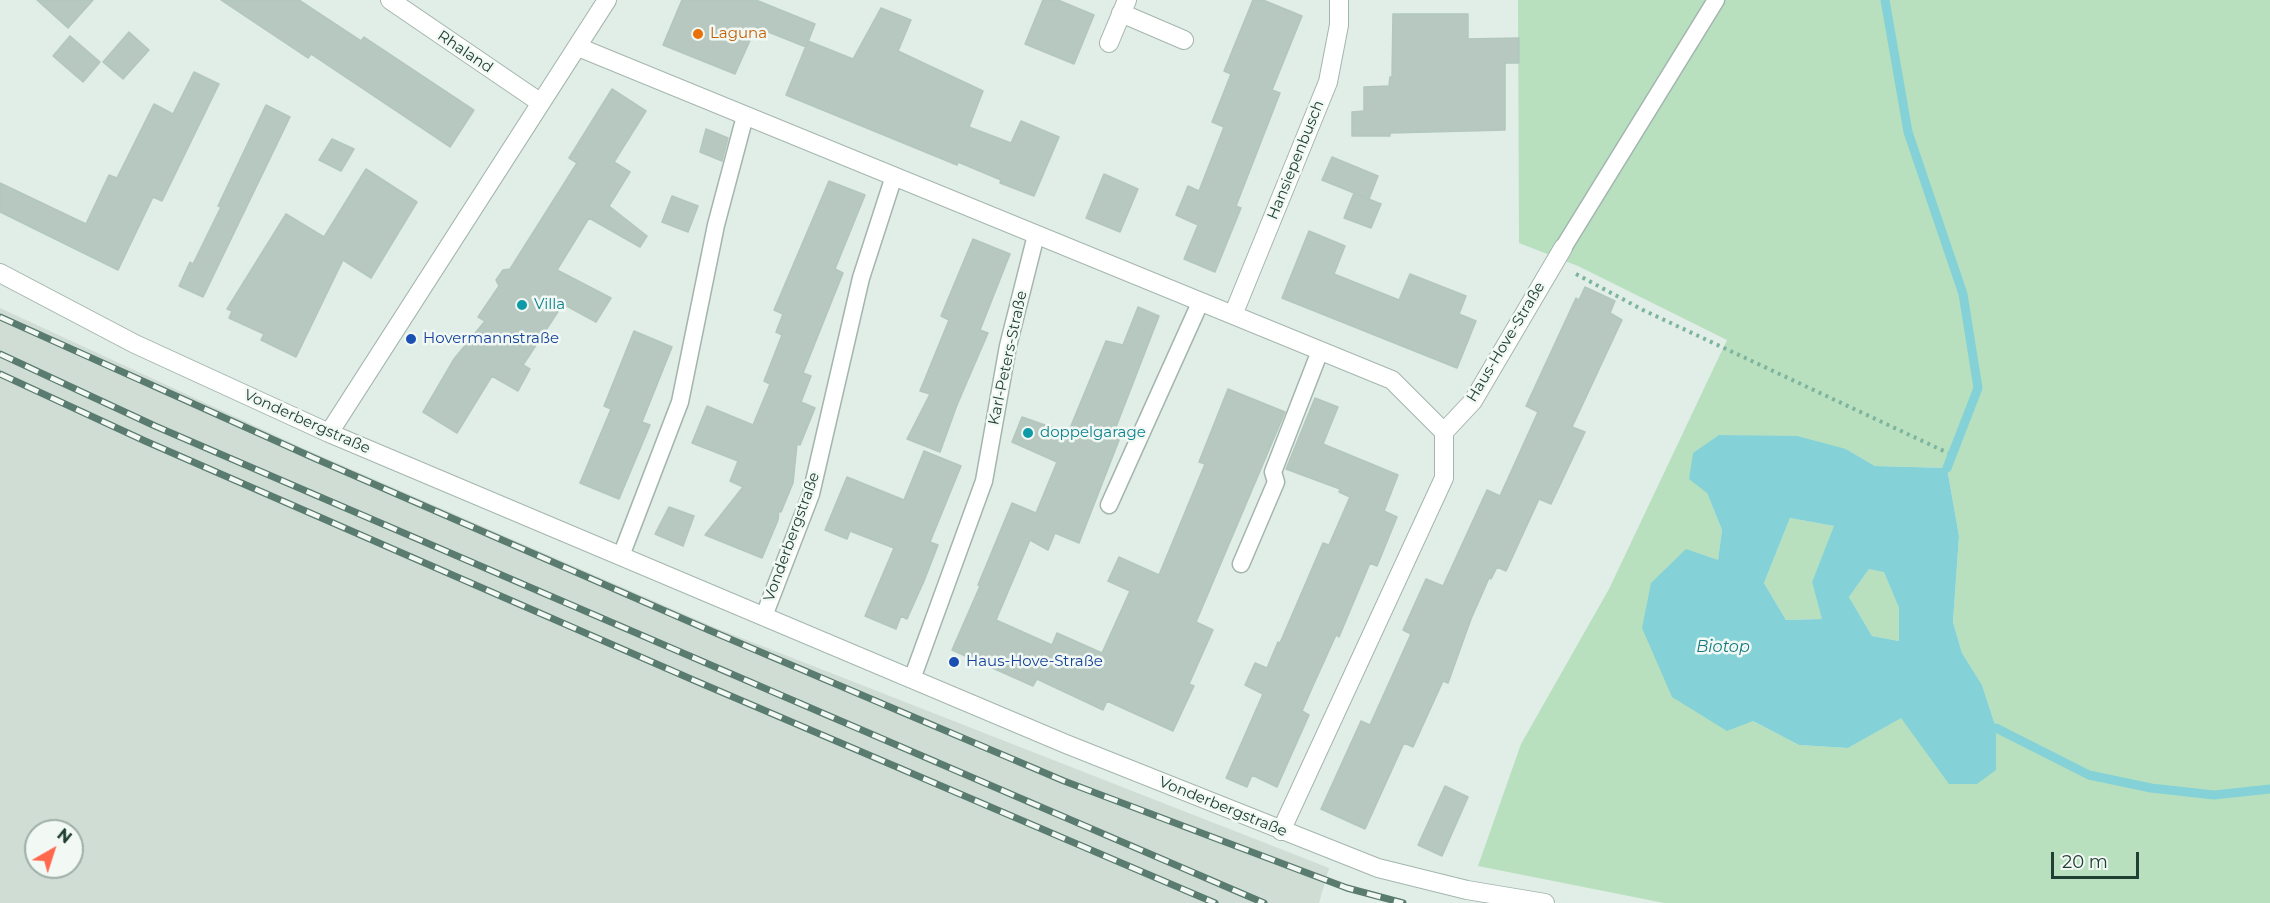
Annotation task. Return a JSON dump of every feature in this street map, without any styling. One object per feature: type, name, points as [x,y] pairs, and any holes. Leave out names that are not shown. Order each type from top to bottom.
[{"type":"street","name":"Rhaland","points":[[390,0],[541,103]]},
{"type":"street","points":[[329,433],[607,0]]},
{"type":"street","name":"Hansiepenbusch","points":[[1233,315],[1328,82],[1339,25],[1339,0]]},
{"type":"street","points":[[1109,43],[1124,6],[1185,40]]},
{"type":"street","points":[[578,47],[1392,380],[1444,432],[1444,478],[1281,831]]},
{"type":"street","name":"Haus-Hove-Straße","points":[[1444,432],[1473,401],[1558,255]]},
{"type":"street","name":"Vonderbergstraße","points":[[0,273],[135,344],[329,433],[1066,744],[1378,868],[1467,890],[1545,903]]},
{"type":"lane","name":"Haus-Hove-Straße","points":[[1558,255],[1716,0]]},
{"type":"lane","points":[[621,556],[680,402],[716,225],[745,116]]},
{"type":"lane","name":"Vonderbergstraße","points":[[764,616],[811,494],[861,278],[894,176]]},
{"type":"lane","name":"Karl-Peters-Straße","points":[[912,679],[984,481],[1008,346],[1036,236]]},
{"type":"lane","points":[[1109,505],[1200,303]]},
{"type":"lane","points":[[1241,564],[1276,482],[1273,472],[1320,351]]},
{"type":"path","points":[[1558,255],[1643,310],[1948,453]]},
{"type":"shaded area","points":[[0,308],[307,450],[716,628],[1329,868],[1319,903],[0,903]]},
{"type":"green space","points":[[1518,0],[2270,0],[2270,903],[1664,903],[1478,866],[1521,744],[1609,589],[1727,340],[1578,266],[1519,243]],"holes":[[[1719,435],[1753,436],[1846,449],[1875,466],[1947,468],[1959,536],[1953,622],[1962,653],[1982,685],[1996,728],[1996,770],[1922,746],[1901,717],[1848,748],[1799,745],[1753,721],[1718,561],[1722,530],[1707,493]]]},
{"type":"green space","points":[[1790,518],[1835,526],[1812,582],[1823,619],[1786,620],[1764,583]]},
{"type":"green space","points":[[1869,569],[1884,571],[1899,608],[1899,641],[1872,636],[1849,597]]},
{"type":"water","name":"Biotop","points":[[1719,435],[1797,436],[1846,449],[1875,466],[1947,468],[1959,536],[1953,622],[1962,653],[1982,685],[1996,728],[1996,770],[1977,784],[1949,784],[1901,718],[1848,748],[1799,745],[1753,721],[1727,731],[1672,697],[1642,628],[1651,583],[1686,549],[1718,560],[1722,530],[1707,493],[1689,479],[1693,453]],"holes":[[[1790,518],[1834,526],[1812,582],[1822,619],[1786,620],[1764,583]],[[1869,569],[1884,572],[1899,608],[1899,641],[1872,636],[1849,597]]]},
{"type":"building","points":[[37,0],[93,0],[68,28]]},
{"type":"building","points":[[221,0],[299,0],[361,41],[364,37],[474,110],[450,147],[311,54],[308,58]]},
{"type":"building","points":[[682,0],[756,0],[815,24],[806,47],[756,27],[735,74],[663,45]]},
{"type":"building","points":[[1043,0],[1058,0],[1094,15],[1074,64],[1025,44]]},
{"type":"building","points":[[1253,0],[1263,0],[1302,16],[1272,90],[1280,93],[1236,206],[1241,208],[1215,272],[1184,259],[1198,225],[1176,215],[1188,186],[1199,191],[1224,127],[1212,122],[1231,74],[1224,71]]},
{"type":"building","points":[[881,8],[911,20],[898,51],[983,91],[969,127],[1011,143],[1021,121],[1059,137],[1034,196],[1000,183],[1001,180],[958,162],[957,165],[786,95],[808,41],[853,59]]},
{"type":"building","points":[[1393,14],[1468,14],[1468,39],[1519,38],[1519,63],[1505,63],[1505,130],[1352,136],[1352,112],[1364,111],[1364,87],[1389,86],[1390,77],[1392,77]]},
{"type":"building","points":[[129,32],[149,50],[123,79],[103,62]]},
{"type":"building","points":[[70,36],[100,62],[83,82],[53,56]]},
{"type":"building","points":[[194,72],[219,84],[162,201],[153,197],[118,270],[0,212],[0,183],[86,224],[109,175],[117,178],[154,104],[173,114]]},
{"type":"building","points":[[612,89],[646,111],[614,162],[630,172],[609,206],[647,236],[640,247],[589,218],[557,270],[611,298],[596,322],[563,304],[523,365],[530,369],[518,391],[492,376],[457,433],[423,412],[454,359],[485,321],[478,317],[499,286],[496,280],[503,270],[510,269],[577,163],[569,158]]},
{"type":"building","points":[[266,105],[290,117],[203,297],[179,286],[190,262],[193,264],[221,207],[218,206]]},
{"type":"building","points":[[706,129],[728,138],[722,161],[700,152]]},
{"type":"building","points":[[332,139],[354,149],[341,171],[319,160]]},
{"type":"building","points":[[1332,157],[1378,176],[1369,199],[1322,180]]},
{"type":"building","points":[[366,169],[417,202],[371,278],[343,260],[296,357],[261,340],[264,334],[229,318],[232,311],[227,309],[286,214],[324,237]]},
{"type":"building","points":[[1104,174],[1138,189],[1120,232],[1086,218]]},
{"type":"building","points":[[829,181],[865,195],[835,269],[843,273],[803,373],[811,376],[801,402],[815,408],[800,445],[797,444],[793,483],[781,512],[779,511],[778,520],[762,558],[705,535],[743,487],[730,481],[738,461],[692,443],[707,406],[753,425],[770,384],[764,381],[782,335],[776,332],[783,314],[774,310]]},
{"type":"building","points":[[1354,193],[1381,204],[1371,228],[1344,218]]},
{"type":"building","points":[[672,196],[698,206],[688,232],[662,222]]},
{"type":"building","points":[[1309,231],[1345,246],[1334,274],[1399,300],[1410,274],[1466,296],[1459,314],[1476,321],[1457,368],[1282,298]]},
{"type":"building","points":[[973,239],[1010,254],[980,330],[988,333],[957,405],[940,452],[907,439],[930,394],[920,391],[949,320],[941,316]]},
{"type":"building","points":[[1585,287],[1615,301],[1610,313],[1622,320],[1572,427],[1585,432],[1551,504],[1539,499],[1506,571],[1497,567],[1491,579],[1489,578],[1471,619],[1448,683],[1443,681],[1413,747],[1404,743],[1365,829],[1321,809],[1361,721],[1370,725],[1411,634],[1403,630],[1426,579],[1443,586],[1487,490],[1500,496],[1538,412],[1526,406],[1576,298],[1579,300]]},
{"type":"building","points":[[1138,307],[1159,316],[1116,427],[1123,430],[1079,543],[1055,533],[1048,550],[1030,540],[996,620],[1052,645],[1057,633],[1102,653],[1130,591],[1108,581],[1119,557],[1159,575],[1205,464],[1199,462],[1228,389],[1285,412],[1196,622],[1213,630],[1189,684],[1194,686],[1173,731],[1107,701],[1103,710],[1037,679],[1033,686],[952,650],[1012,503],[1036,513],[1057,462],[1012,442],[1022,417],[1068,433],[1106,341],[1123,345]]},
{"type":"building","points":[[634,331],[672,347],[642,422],[650,425],[619,499],[580,483],[611,409],[604,406]]},
{"type":"building","points":[[1315,398],[1338,407],[1323,444],[1398,475],[1384,511],[1397,517],[1377,566],[1370,563],[1339,637],[1336,635],[1312,688],[1302,711],[1309,715],[1277,787],[1252,775],[1247,787],[1226,778],[1263,694],[1245,685],[1255,663],[1267,668],[1323,543],[1329,545],[1350,497],[1339,492],[1340,489],[1286,469]]},
{"type":"building","points":[[924,451],[961,466],[930,542],[938,545],[924,581],[907,619],[901,616],[896,629],[865,616],[894,548],[850,531],[847,539],[825,530],[847,477],[904,500]]},
{"type":"building","points":[[669,507],[694,516],[683,546],[655,534]]},
{"type":"building","points":[[1445,786],[1468,797],[1442,856],[1418,845]]},
{"type":"waterway","points":[[1885,0],[1908,132],[1963,294],[1978,388],[1947,468]]},
{"type":"waterway","points":[[1996,728],[2089,775],[2151,788],[2214,795],[2270,789]]},
{"type":"railway","points":[[0,317],[314,458],[711,631],[1064,781],[1347,888],[1403,903]]},
{"type":"railway","points":[[0,354],[155,426],[1264,903]]},
{"type":"railway","points":[[0,374],[145,441],[691,679],[1215,903]]},
{"type":"place","name":"Laguna","points":[[698,34]]},
{"type":"place","name":"Villa","points":[[522,305]]},
{"type":"place","name":"Hovermannstraße","points":[[411,339]]},
{"type":"place","name":"doppelgarage","points":[[1028,433]]},
{"type":"place","name":"Haus-Hove-Straße","points":[[954,662]]}]
